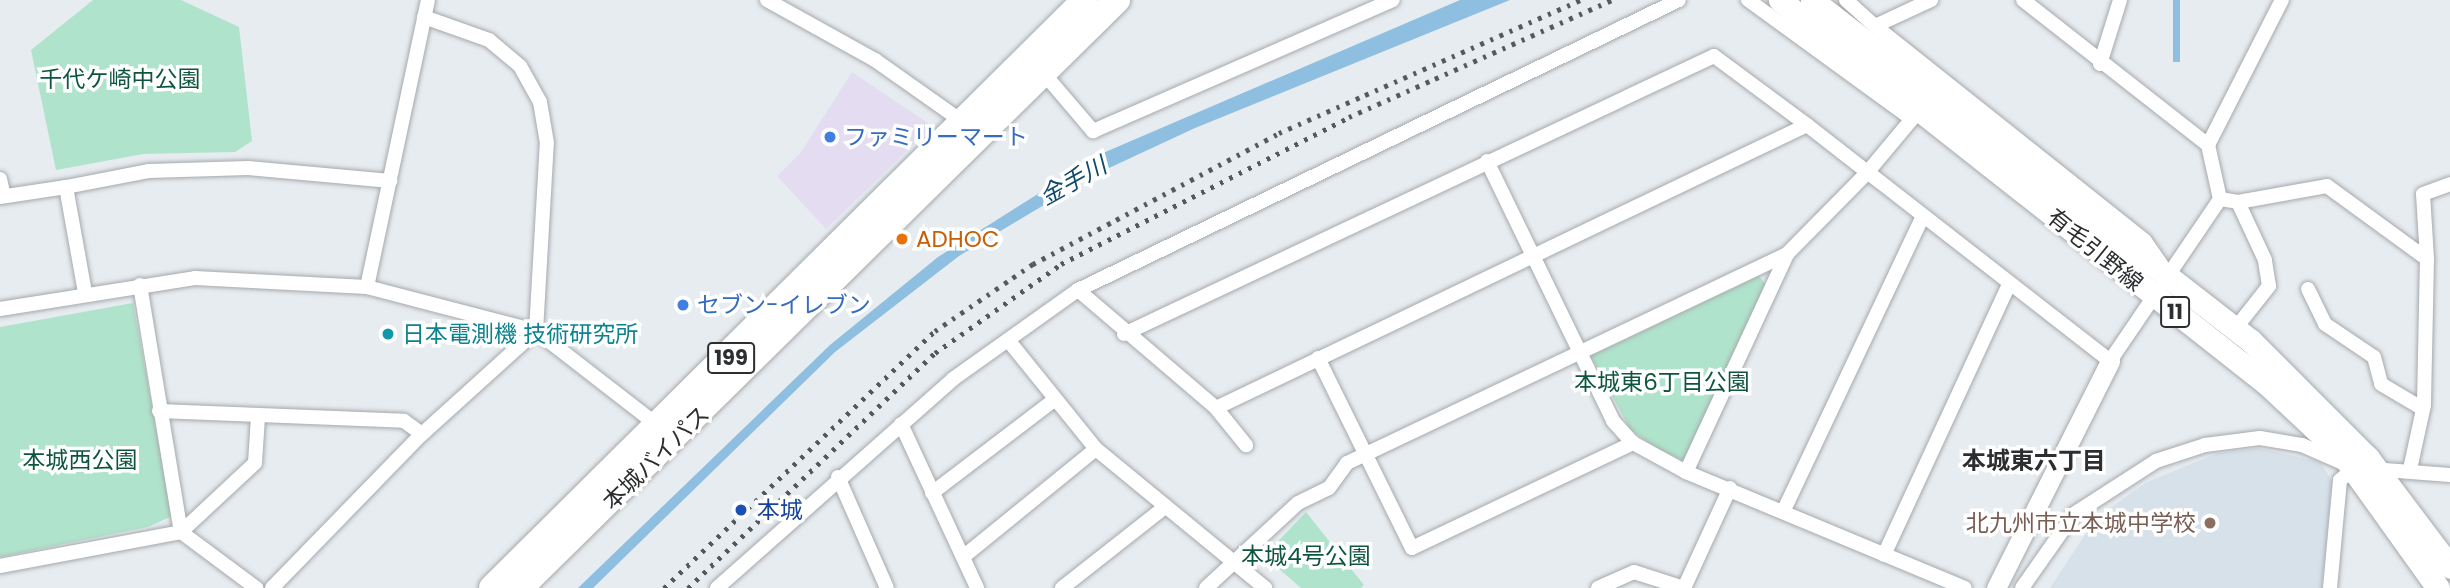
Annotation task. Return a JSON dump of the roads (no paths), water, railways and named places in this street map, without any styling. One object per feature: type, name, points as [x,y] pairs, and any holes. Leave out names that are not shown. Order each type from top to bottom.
[{"type":"highway","name":"本城バイパス","points":[[1038,66],[1085,0]]},
{"type":"highway","name":"本城バイパス","points":[[520,588],[667,435],[973,129],[1038,66],[1117,0]]},
{"type":"highway","name":"本城バイパス","points":[[492,588],[667,435]]},
{"type":"main road","name":"有毛引野線","points":[[1780,0],[1882,66],[2169,275],[2235,329],[2311,395],[2377,469],[2450,567]]},
{"type":"main road","name":"有毛引野線","points":[[1812,0],[1882,66],[1916,114],[2266,383],[2354,469],[2438,588]]},
{"type":"street","points":[[367,287],[428,0]]},
{"type":"street","points":[[767,0],[875,60],[973,129]]},
{"type":"street","points":[[1038,66],[1093,131],[1393,0]]},
{"type":"street","points":[[717,588],[838,477],[901,424],[1008,340],[1078,290],[1679,0]]},
{"type":"street","points":[[1686,471],[1787,254],[1866,174],[1916,114],[1748,0]]},
{"type":"street","points":[[1846,0],[2145,241],[2169,275]]},
{"type":"street","points":[[1875,26],[1931,0]]},
{"type":"street","points":[[2023,0],[2100,64],[2208,145]]},
{"type":"street","points":[[2100,64],[2120,0]]},
{"type":"street","points":[[1996,588],[2110,362],[2152,295],[2169,275],[2220,200],[2208,145],[2282,0]]},
{"type":"street","points":[[272,588],[422,434],[536,331],[547,143],[540,102],[520,66],[489,40],[424,17]]},
{"type":"street","points":[[1124,334],[1486,161],[1714,56],[1807,125],[1922,218],[2110,362]]},
{"type":"street","points":[[1216,408],[1807,125]]},
{"type":"street","points":[[1486,161],[1613,421],[1633,443],[1686,471],[1965,588]]},
{"type":"street","points":[[0,179],[2,197],[149,171],[248,168],[390,181]]},
{"type":"street","points":[[2410,469],[2423,409],[2427,259],[2423,194],[2450,184]]},
{"type":"street","points":[[2220,200],[2238,202],[2327,186],[2427,259]]},
{"type":"street","points":[[66,187],[85,293]]},
{"type":"street","points":[[2235,329],[2269,286],[2238,202]]},
{"type":"street","points":[[1783,512],[1922,218]]},
{"type":"street","points":[[1206,588],[1236,565],[1298,503],[1329,488],[1347,463],[1787,254]]},
{"type":"street","points":[[0,309],[85,293],[195,278],[367,287],[536,331],[667,435]]},
{"type":"street","points":[[1884,555],[2010,284]]},
{"type":"street","points":[[140,285],[181,532],[256,588]]},
{"type":"street","points":[[2308,289],[2325,324],[2375,357],[2381,384],[2423,409]]},
{"type":"street","points":[[1078,290],[1124,334],[1216,408],[1246,444]]},
{"type":"street","points":[[1008,340],[1096,449],[1265,588]]},
{"type":"street","points":[[1318,358],[1412,548],[1633,443]]},
{"type":"street","points":[[932,493],[1054,400]]},
{"type":"street","points":[[159,411],[404,421],[422,434]]},
{"type":"street","points":[[0,566],[181,532],[255,463],[258,416]]},
{"type":"street","points":[[901,424],[977,588]]},
{"type":"street","points":[[2022,588],[2074,514],[2156,461],[2206,445],[2260,438],[2302,445],[2354,469],[2410,469],[2450,475]]},
{"type":"street","points":[[963,557],[1096,449]]},
{"type":"street","points":[[2330,588],[2340,480],[2354,469]]},
{"type":"street","points":[[838,477],[887,588]]},
{"type":"street","points":[[1598,588],[1634,572],[1684,588],[1730,488]]},
{"type":"street","points":[[1062,588],[1165,507]]},
{"type":"water","name":"金手川","points":[[1460,0],[1510,0],[1195,128],[1094,175],[959,256],[835,352],[593,588],[578,588],[830,345],[938,257],[1103,153]]},
{"type":"water","points":[[2173,0],[2180,0],[2180,62],[2173,62]]},
{"type":"railway","points":[[664,588],[935,331],[1033,264],[1279,133],[1580,0]]},
{"type":"railway","points":[[688,588],[935,353],[1061,264],[1349,117],[1612,0]]},
{"type":"place","name":"ファミリーマート","points":[[830,137]]},
{"type":"place","name":"ADHOC","points":[[902,239]]},
{"type":"place","name":"セブン-イレブン","points":[[683,305]]},
{"type":"place","name":"日本電測機 技術研究所","points":[[388,334]]},
{"type":"place","name":"本城","points":[[741,510]]},
{"type":"place","name":"北九州市立本城中学校","points":[[2210,523]]},
{"type":"district","name":"本城東六丁目","points":[[2034,461]]},
{"type":"park label","name":"千代ケ崎中公園","points":[[120,79]]},
{"type":"park label","name":"本城東6丁目公園","points":[[1662,382]]},
{"type":"park label","name":"本城西公園","points":[[80,460]]},
{"type":"park label","name":"本城4号公園","points":[[1306,556]]}]
